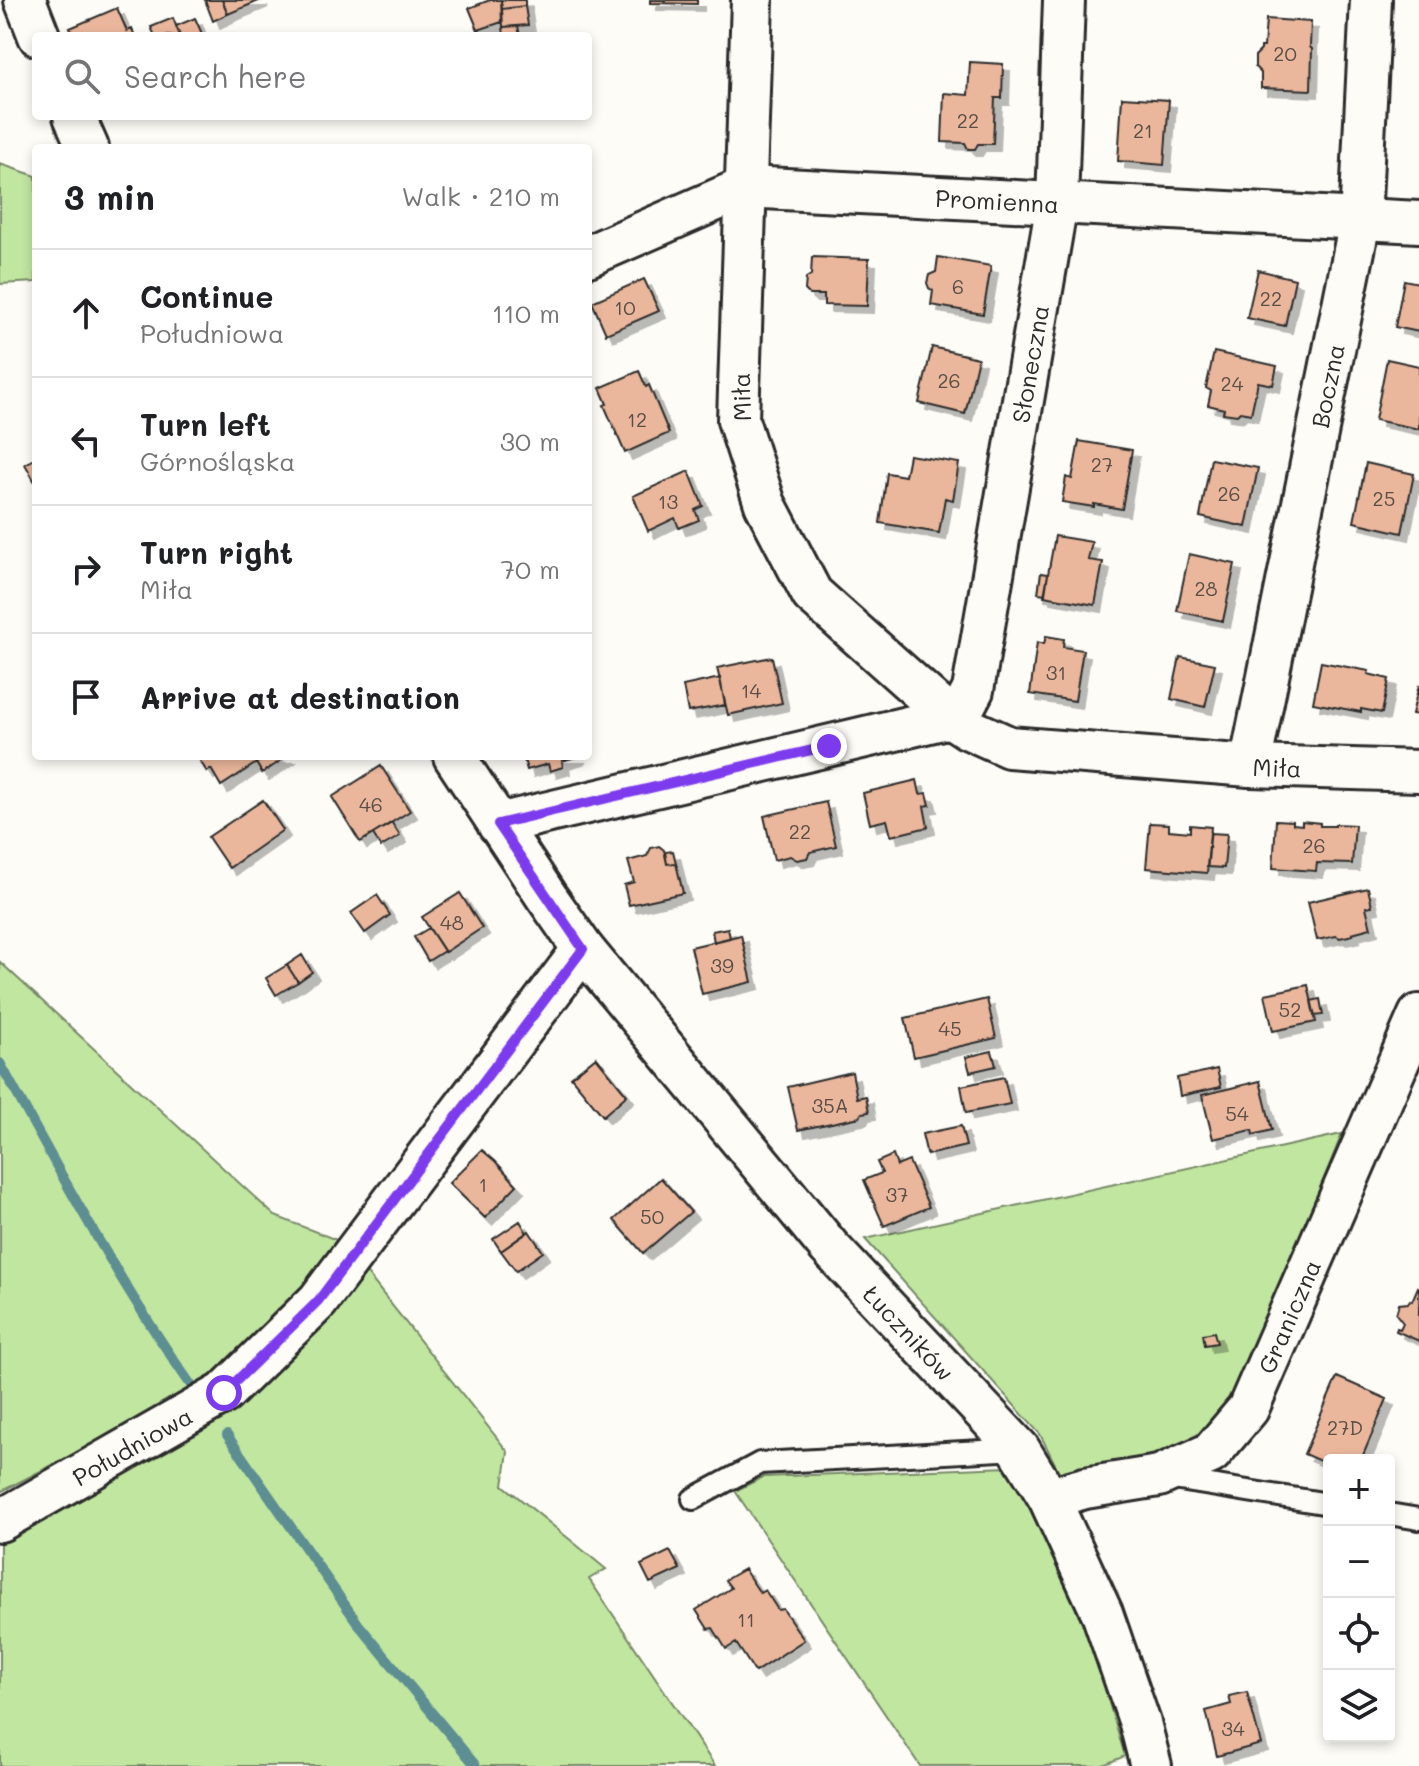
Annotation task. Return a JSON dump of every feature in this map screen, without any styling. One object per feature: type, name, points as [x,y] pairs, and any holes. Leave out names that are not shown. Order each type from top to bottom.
[{"type":"street","name":"Miła","points":[[752,0],[738,420],[765,504],[812,594],[950,717],[1009,747],[1250,766],[1419,771]]},
{"type":"street","name":"Słoneczna","points":[[950,717],[964,707],[973,690],[1057,203],[1064,0]]},
{"type":"street","name":"Boczna","points":[[1250,766],[1360,221],[1371,0]]},
{"type":"street","points":[[76,120],[86,144]]},
{"type":"street","name":"Promienna","points":[[592,254],[746,187],[1419,222]]},
{"type":"street","points":[[498,824],[950,717]]},
{"type":"street","name":"Łuczników","points":[[457,760],[583,949],[829,1247],[1019,1449],[1049,1498],[1102,1613],[1140,1723],[1151,1766]]},
{"type":"street","name":"Południowa","points":[[0,1521],[224,1393],[318,1301],[583,949]]},
{"type":"street","name":"Graniczna","points":[[1049,1498],[1085,1488],[1159,1476],[1211,1453],[1248,1409],[1419,1015]]},
{"type":"lane","points":[[693,1499],[760,1463],[1019,1449]]},
{"type":"lane","points":[[1159,1476],[1323,1503]]},
{"type":"lane","points":[[1395,1515],[1419,1519]]},
{"type":"green space","points":[[0,164],[32,175],[32,282],[0,284]]},
{"type":"green space","points":[[0,962],[275,1216],[342,1242],[508,1452],[503,1485],[606,1569],[589,1579],[715,1766],[0,1766],[0,1540],[171,1404],[0,1492]]},
{"type":"green space","points":[[1342,1134],[1238,1390],[1203,1437],[1166,1458],[1063,1480],[1040,1434],[865,1239]]},
{"type":"green space","points":[[1008,1467],[1072,1580],[1125,1756],[1101,1766],[920,1766],[735,1491],[763,1477]]},
{"type":"building","points":[[205,0],[222,0],[228,14],[213,21]]},
{"type":"building","points":[[222,0],[261,0],[228,14]]},
{"type":"building","points":[[490,0],[501,0],[502,22],[478,30],[469,8]]},
{"type":"building","points":[[501,0],[525,0],[525,6],[502,9]]},
{"type":"building","points":[[650,0],[697,0],[697,4],[650,3]]},
{"type":"building","points":[[525,6],[528,25],[503,27],[502,9]]},
{"type":"building","points":[[117,8],[127,31],[132,29],[133,32],[72,32],[70,28]]},
{"type":"building","points":[[173,18],[178,32],[153,32],[151,27]]},
{"type":"building","points":[[195,18],[201,32],[178,32],[176,26]]},
{"type":"building","points":[[1266,19],[1311,22],[1311,90],[1261,88],[1261,73],[1255,67],[1255,56],[1264,47]]},
{"type":"building","points":[[518,26],[519,32],[504,32],[503,27]]},
{"type":"building","points":[[970,62],[1003,64],[1002,98],[995,98],[993,144],[978,144],[975,149],[968,149],[965,143],[942,142],[944,93],[968,95]]},
{"type":"building","points":[[1122,97],[1169,100],[1164,165],[1118,161]]},
{"type":"building","points":[[812,257],[869,259],[867,306],[824,305],[824,295],[810,295],[805,290],[806,278],[811,275]]},
{"type":"building","points":[[938,257],[991,266],[983,314],[931,305],[933,291],[927,283],[929,275],[936,272]]},
{"type":"building","points":[[1258,270],[1295,279],[1285,326],[1247,318]]},
{"type":"building","points":[[644,279],[659,311],[606,334],[592,302]]},
{"type":"building","points":[[1404,280],[1419,283],[1419,332],[1395,327]]},
{"type":"building","points":[[932,347],[978,358],[965,414],[919,403]]},
{"type":"building","points":[[1214,352],[1277,366],[1273,385],[1258,382],[1251,414],[1223,413],[1224,409],[1208,405],[1211,391],[1206,388]]},
{"type":"building","points":[[1387,359],[1419,366],[1419,429],[1375,420]]},
{"type":"building","points":[[639,371],[646,387],[649,385],[669,433],[625,453],[600,388]]},
{"type":"building","points":[[1079,441],[1132,450],[1122,509],[1062,502],[1066,477],[1072,479]]},
{"type":"building","points":[[909,455],[959,463],[953,500],[945,498],[939,533],[880,523],[887,473],[905,476]]},
{"type":"building","points":[[1211,459],[1258,468],[1246,527],[1200,517]]},
{"type":"building","points":[[32,460],[32,477],[25,464]]},
{"type":"building","points":[[1366,463],[1414,474],[1402,533],[1354,522]]},
{"type":"building","points":[[689,471],[703,506],[695,510],[699,520],[679,528],[675,518],[648,531],[633,496]]},
{"type":"building","points":[[1055,536],[1092,542],[1088,560],[1103,562],[1095,605],[1044,596]]},
{"type":"building","points":[[1189,554],[1235,564],[1223,621],[1177,611]]},
{"type":"building","points":[[1041,573],[1048,574],[1045,594],[1038,593]]},
{"type":"building","points":[[1046,636],[1064,639],[1063,647],[1083,650],[1075,701],[1030,694],[1037,642],[1044,644]]},
{"type":"building","points":[[772,657],[782,703],[728,715],[717,668]]},
{"type":"building","points":[[1180,657],[1215,664],[1205,707],[1171,699]]},
{"type":"building","points":[[1321,662],[1369,671],[1368,674],[1389,679],[1382,713],[1313,703]]},
{"type":"building","points":[[720,678],[725,705],[688,712],[683,686]]},
{"type":"building","points":[[1419,685],[1419,715],[1412,714]]},
{"type":"building","points":[[200,760],[258,762],[221,786],[211,769],[207,772]]},
{"type":"building","points":[[257,760],[282,760],[262,773]]},
{"type":"building","points":[[524,760],[565,760],[562,761],[563,767],[550,771],[548,764],[527,770]]},
{"type":"building","points":[[381,766],[410,811],[360,842],[332,797]]},
{"type":"building","points":[[917,780],[920,794],[927,793],[930,805],[924,806],[928,827],[891,836],[887,820],[870,824],[863,793]]},
{"type":"building","points":[[263,800],[283,830],[229,868],[208,837]]},
{"type":"building","points":[[826,802],[836,846],[810,852],[807,858],[797,860],[790,856],[774,860],[764,816]]},
{"type":"building","points":[[1276,820],[1302,825],[1302,821],[1320,823],[1320,826],[1355,825],[1352,864],[1317,863],[1316,871],[1273,868]]},
{"type":"building","points":[[392,823],[400,836],[381,847],[373,834]]},
{"type":"building","points":[[1150,823],[1169,824],[1169,830],[1190,832],[1190,825],[1211,827],[1207,873],[1146,868]]},
{"type":"building","points":[[1210,833],[1227,834],[1224,868],[1207,867]]},
{"type":"building","points":[[659,846],[664,850],[667,864],[676,863],[683,893],[629,905],[624,885],[634,882],[628,861],[647,856],[651,848]]},
{"type":"building","points":[[673,851],[676,863],[667,864],[665,852]]},
{"type":"building","points":[[1368,888],[1372,906],[1366,907],[1371,928],[1340,938],[1317,940],[1308,902]]},
{"type":"building","points":[[460,893],[482,928],[445,952],[422,917]]},
{"type":"building","points":[[377,895],[390,915],[365,933],[351,913]]},
{"type":"building","points":[[429,928],[444,951],[428,961],[414,937]]},
{"type":"building","points":[[728,928],[730,938],[714,942],[712,931]]},
{"type":"building","points":[[741,935],[752,982],[702,994],[691,947]]},
{"type":"building","points":[[302,955],[312,972],[298,982],[287,965]]},
{"type":"building","points":[[287,965],[298,982],[276,995],[266,978]]},
{"type":"building","points":[[1308,985],[1316,1022],[1273,1031],[1265,994]]},
{"type":"building","points":[[987,999],[996,1038],[914,1057],[905,1018]]},
{"type":"building","points":[[1320,999],[1323,1015],[1314,1016],[1311,1001]]},
{"type":"building","points":[[992,1051],[996,1066],[970,1072],[966,1057]]},
{"type":"building","points":[[596,1057],[627,1095],[603,1116],[571,1077]]},
{"type":"building","points":[[1217,1069],[1221,1087],[1180,1096],[1177,1078]]},
{"type":"building","points":[[852,1072],[857,1098],[866,1096],[869,1112],[862,1113],[860,1117],[798,1130],[788,1087]]},
{"type":"building","points":[[1004,1077],[1010,1104],[966,1113],[961,1086]]},
{"type":"building","points":[[1260,1081],[1272,1130],[1253,1135],[1252,1130],[1213,1139],[1202,1095]]},
{"type":"building","points":[[961,1126],[966,1146],[927,1155],[922,1134]]},
{"type":"building","points":[[482,1150],[517,1185],[485,1218],[449,1183]]},
{"type":"building","points":[[893,1155],[897,1166],[909,1161],[929,1207],[884,1226],[864,1180],[882,1173],[877,1162]]},
{"type":"building","points":[[661,1178],[691,1212],[643,1253],[614,1220]]},
{"type":"building","points":[[520,1221],[527,1233],[501,1251],[493,1239]]},
{"type":"building","points":[[529,1231],[543,1252],[516,1271],[501,1251]]},
{"type":"building","points":[[1418,1287],[1419,1341],[1396,1331],[1403,1323],[1396,1314],[1399,1304],[1412,1301]]},
{"type":"building","points":[[1214,1332],[1217,1343],[1205,1345],[1203,1334]]},
{"type":"building","points":[[1337,1377],[1387,1399],[1364,1454],[1323,1454],[1323,1462],[1304,1454]]},
{"type":"building","points":[[670,1551],[680,1569],[650,1583],[641,1565]]},
{"type":"building","points":[[744,1569],[760,1593],[765,1590],[778,1610],[783,1609],[804,1640],[755,1672],[736,1643],[726,1649],[713,1628],[708,1629],[696,1610],[731,1588],[725,1580]]},
{"type":"building","points":[[1247,1692],[1261,1744],[1217,1756],[1206,1711],[1231,1704],[1229,1696]]},
{"type":"waterway","points":[[0,1063],[115,1267],[191,1385]]},
{"type":"waterway","points":[[227,1435],[359,1625],[476,1766]]},
{"type":"route","points":[[224,1393],[318,1301],[583,949],[498,824],[829,746]]}]
